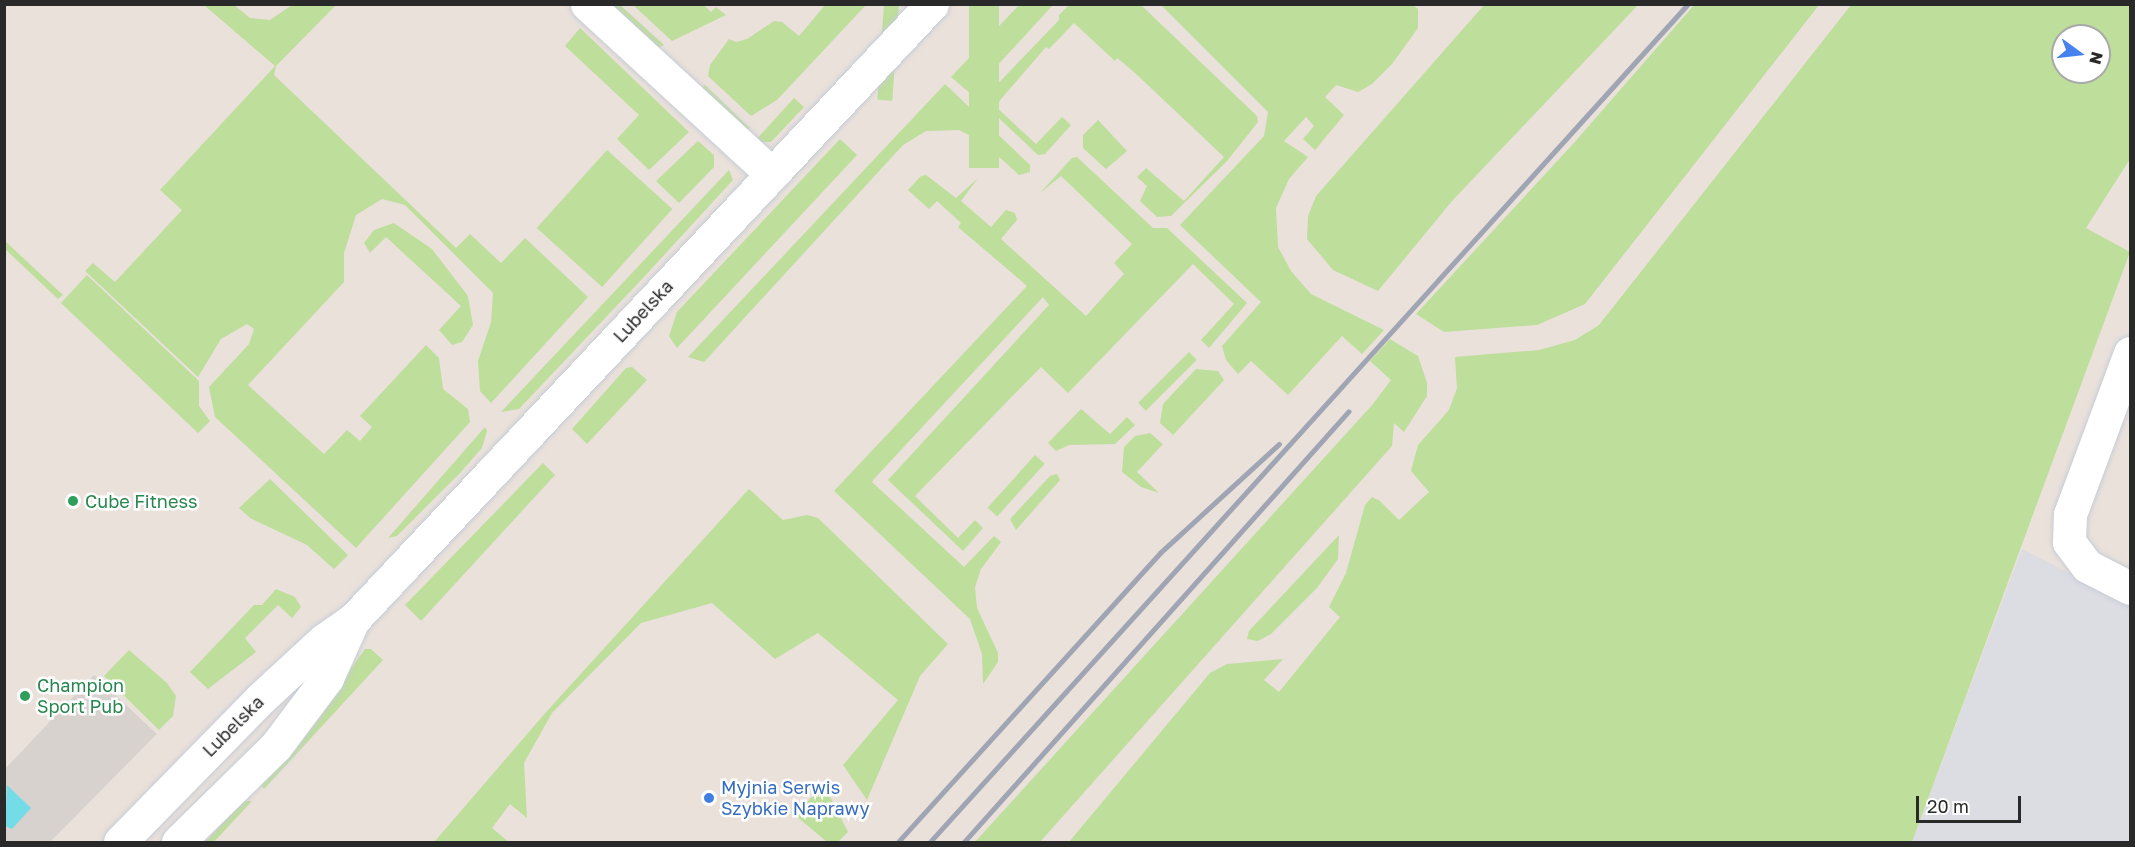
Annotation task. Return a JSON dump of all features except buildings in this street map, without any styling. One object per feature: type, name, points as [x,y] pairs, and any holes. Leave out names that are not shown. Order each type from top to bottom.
[{"type":"main road","points":[[586,4],[772,174]]},
{"type":"main road","name":"Lubelska","points":[[120,843],[260,699],[324,640],[354,619],[932,4]]},
{"type":"main road","points":[[2130,353],[2121,406],[2070,514],[2068,542],[2087,567],[2130,588]]},
{"type":"main road","name":"Lubelska","points":[[178,843],[276,746],[327,678],[354,619]]},
{"type":"shaded area","points":[[2022,549],[2130,604],[2130,842],[1912,842]]},
{"type":"shaded area","points":[[94,675],[157,734],[50,842],[5,842],[4,770]]},
{"type":"green space","points":[[826,4],[866,5],[777,100],[751,116],[708,76],[710,65],[729,39],[736,42],[747,39],[774,21],[782,22],[799,36]]},
{"type":"green space","points":[[884,4],[899,5],[892,101],[877,100]]},
{"type":"green space","points":[[1485,4],[1638,5],[1452,201],[1378,291],[1333,270],[1307,239],[1308,216],[1316,196]]},
{"type":"green space","points":[[1695,4],[1819,5],[1585,304],[1537,325],[1444,332],[1416,314],[1573,144]]},
{"type":"green space","points":[[204,5],[234,5],[250,18],[270,20],[292,5],[336,5],[276,66],[274,75],[456,248],[470,234],[501,263],[525,238],[588,297],[491,403],[480,391],[478,361],[491,322],[493,293],[405,205],[382,199],[356,215],[344,253],[344,282],[248,385],[324,454],[347,430],[360,441],[372,427],[360,416],[426,345],[439,358],[443,389],[468,409],[470,422],[356,548],[215,417],[209,387],[249,344],[254,329],[247,324],[221,339],[198,377],[85,271],[93,263],[115,282],[182,210],[160,190],[275,66]]},
{"type":"green space","points":[[611,5],[620,5],[664,45],[656,49]]},
{"type":"green space","points":[[633,5],[704,5],[711,12],[716,7],[726,15],[672,41]]},
{"type":"green space","points":[[969,5],[999,5],[999,168],[969,168]]},
{"type":"green space","points":[[1019,5],[1053,5],[971,94],[951,77]]},
{"type":"green space","points":[[1069,5],[1141,5],[1257,116],[1258,122],[1227,161],[1171,216],[1157,217],[1140,201],[1147,186],[1137,177],[1146,168],[1184,201],[1224,157],[1134,72],[1117,58],[1115,61],[1074,23],[1049,49],[1046,47],[995,106],[1036,144],[1062,117],[1071,125],[1045,154],[1038,155],[985,105],[986,96],[1059,20],[1059,15]]},
{"type":"green space","points":[[1161,5],[1413,5],[1418,9],[1418,28],[1392,64],[1372,84],[1358,92],[1336,85],[1325,97],[1344,115],[1315,150],[1303,139],[1314,126],[1306,117],[1284,141],[1308,157],[1289,179],[1276,208],[1278,247],[1291,271],[1311,294],[1384,330],[1362,354],[1342,336],[1288,395],[1251,361],[1238,374],[1226,360],[1222,346],[1261,302],[1180,225],[1264,136],[1268,112]]},
{"type":"green space","points":[[1851,5],[2130,5],[2130,159],[2086,228],[2130,252],[1912,842],[1069,842],[1210,673],[1227,664],[1283,659],[1264,680],[1279,692],[1340,617],[1329,607],[1346,573],[1365,505],[1372,497],[1380,501],[1399,520],[1429,492],[1411,471],[1418,445],[1449,410],[1457,388],[1455,357],[1539,350],[1575,340],[1599,325]]},
{"type":"green space","points":[[580,28],[689,132],[649,170],[617,139],[639,115],[565,46]]},
{"type":"green space","points":[[945,84],[1030,165],[1030,172],[1019,175],[985,144],[959,130],[926,131],[903,145],[704,362],[688,357]]},
{"type":"green space","points":[[705,85],[750,128],[743,135],[699,91]]},
{"type":"green space","points":[[794,98],[804,107],[771,142],[754,142]]},
{"type":"green space","points":[[1098,120],[1127,151],[1106,169],[1083,148],[1083,135]]},
{"type":"green space","points":[[840,139],[857,155],[677,348],[669,336],[677,312]]},
{"type":"green space","points":[[698,141],[714,155],[714,167],[679,203],[656,181]]},
{"type":"green space","points":[[607,150],[672,209],[602,287],[537,228]]},
{"type":"green space","points":[[1077,157],[1153,228],[1167,228],[1247,303],[1209,348],[1201,340],[1234,304],[1193,264],[1068,393],[1041,367],[915,496],[958,538],[975,520],[983,528],[963,551],[888,480],[1049,305],[1043,297],[874,479],[872,482],[964,567],[994,536],[1001,542],[981,569],[975,587],[977,608],[998,653],[998,662],[983,684],[982,654],[970,619],[834,491],[1027,286],[958,227],[961,223],[937,201],[929,209],[908,190],[921,176],[926,175],[956,198],[978,178],[961,201],[991,227],[1006,210],[1015,213],[1017,220],[1001,239],[1086,316],[1124,274],[1114,263],[1132,244],[1061,176],[1040,193],[1072,158]]},
{"type":"green space","points":[[729,170],[733,180],[643,278],[519,409],[501,412]]},
{"type":"green space","points":[[394,223],[432,249],[468,296],[473,325],[462,342],[452,345],[439,330],[461,306],[386,237],[370,253],[364,243],[374,230]]},
{"type":"green space","points":[[5,241],[63,295],[58,299],[5,249]]},
{"type":"green space","points":[[87,275],[199,381],[199,406],[210,421],[198,433],[61,303]]},
{"type":"green space","points":[[1390,339],[1418,356],[1427,383],[1427,396],[1404,432],[1394,423],[1392,446],[1040,842],[975,842],[1373,404],[1391,380],[1370,361]]},
{"type":"green space","points":[[1189,352],[1197,360],[1146,411],[1138,403]]},
{"type":"green space","points":[[632,367],[647,380],[587,444],[572,429],[626,368]]},
{"type":"green space","points":[[1196,369],[1218,371],[1224,380],[1173,435],[1160,423],[1163,404]]},
{"type":"green space","points":[[1081,409],[1110,434],[1127,417],[1135,425],[1115,444],[1069,445],[1056,451],[1048,443]]},
{"type":"green space","points":[[485,427],[487,431],[482,448],[397,536],[388,538]]},
{"type":"green space","points":[[1150,433],[1163,444],[1137,472],[1159,493],[1141,487],[1122,472],[1124,447],[1135,436]]},
{"type":"green space","points":[[1035,455],[1045,464],[997,516],[987,508]]},
{"type":"green space","points":[[543,463],[555,475],[421,621],[405,605]]},
{"type":"green space","points":[[1057,474],[1060,480],[1016,530],[1010,519],[1050,476]]},
{"type":"green space","points":[[270,479],[348,555],[334,569],[307,545],[250,518],[239,508]]},
{"type":"green space","points":[[749,489],[783,520],[807,515],[818,518],[948,644],[920,676],[867,800],[843,765],[898,700],[818,633],[775,659],[712,603],[641,623],[552,713],[524,763],[527,818],[510,804],[492,828],[509,842],[435,841],[547,711]]},
{"type":"green space","points":[[1339,535],[1338,559],[1317,588],[1271,634],[1258,641],[1247,639],[1249,631]]},
{"type":"green space","points":[[276,589],[295,597],[301,607],[292,618],[278,605],[245,638],[256,652],[208,689],[190,672],[254,605],[262,605]]},
{"type":"green space","points":[[365,649],[371,649],[383,660],[264,789],[260,784],[317,716]]},
{"type":"green space","points":[[129,650],[167,683],[176,696],[173,716],[159,730],[104,676]]},
{"type":"green space","points":[[823,783],[848,832],[838,842],[827,842],[796,816]]},
{"type":"green space","points":[[243,801],[252,801],[214,842],[205,842]]},
{"type":"water","points":[[7,785],[31,808],[12,829],[5,826]]},
{"type":"railway","points":[[930,842],[1688,4]]},
{"type":"railway","points":[[964,842],[1348,412]]},
{"type":"railway","points":[[898,842],[1160,553],[1279,444]]},
{"type":"place","name":"Cube Fitness","points":[[73,501]]},
{"type":"place","name":"Champion Sport Pub","points":[[25,696]]},
{"type":"place","name":"Myjnia Serwis Szybkie Naprawy","points":[[709,798]]}]
